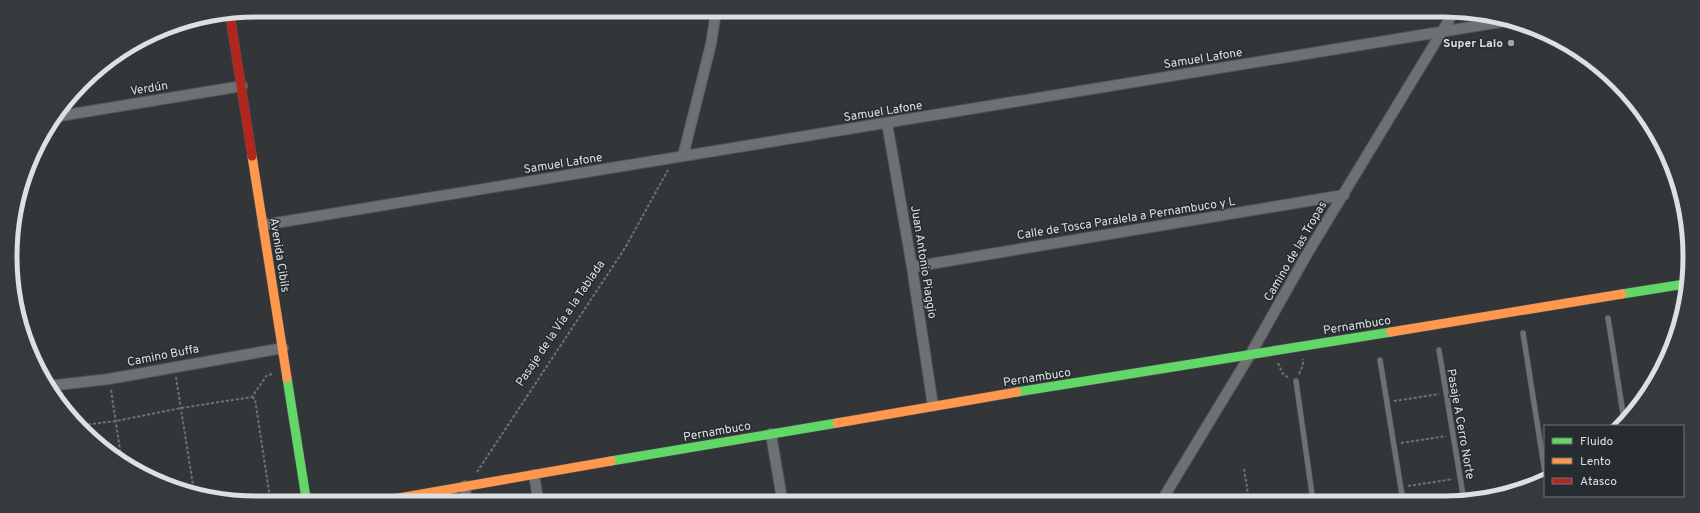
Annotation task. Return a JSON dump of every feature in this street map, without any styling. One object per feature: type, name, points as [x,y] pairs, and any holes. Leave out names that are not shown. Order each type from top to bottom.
[{"type":"street","points":[[679,156],[711,44],[715,17]]},
{"type":"street","name":"Camino de las Tropas","points":[[1164,496],[1450,17]]},
{"type":"street","name":"Avenida Cibils","points":[[231,19],[306,496]]},
{"type":"street","name":"Samuel Lafone","points":[[263,225],[1495,23]]},
{"type":"street","name":"Verdún","points":[[63,116],[242,86]]},
{"type":"street","name":"Juan Antonio Piaggio","points":[[887,123],[912,267],[933,406]]},
{"type":"street","name":"Calle de Tosca Paralela a Pernambuco y L","points":[[912,267],[1344,195]]},
{"type":"street","name":"Pernambuco","points":[[410,496],[933,406],[1681,285]]},
{"type":"street","name":"Camino Buffa","points":[[54,385],[110,379],[175,366],[283,348]]},
{"type":"street","points":[[771,434],[781,496]]},
{"type":"street","points":[[534,475],[538,496]]},
{"type":"street","points":[[465,486],[466,496]]},
{"type":"lane","points":[[1608,318],[1623,415]]},
{"type":"lane","points":[[1523,333],[1544,467]]},
{"type":"lane","name":"Pasaje A Cerro Norte","points":[[1439,350],[1463,495]]},
{"type":"lane","points":[[1380,360],[1402,496]]},
{"type":"lane","points":[[1296,381],[1312,496]]},
{"type":"path","name":"Pasaje de la Vía a la Tablada","points":[[465,486],[471,481],[625,248],[679,156]]},
{"type":"path","points":[[1276,351],[1282,372],[1286,377],[1296,381],[1303,365],[1302,346]]},
{"type":"path","points":[[175,366],[193,487]]},
{"type":"path","points":[[86,425],[116,421],[181,408],[252,397],[267,375],[286,372]]},
{"type":"path","points":[[110,379],[121,454]]},
{"type":"path","points":[[1387,402],[1446,392]]},
{"type":"path","points":[[252,397],[255,399],[270,496]]},
{"type":"path","points":[[1394,444],[1453,435]]},
{"type":"path","points":[[1244,468],[1248,496]]},
{"type":"path","points":[[1401,487],[1460,477]]},
{"type":"traffic: fast","points":[[1622,294],[1681,285]]},
{"type":"traffic: fast","points":[[1017,392],[1391,332]]},
{"type":"traffic: fast","points":[[287,378],[306,496]]},
{"type":"traffic: fast","points":[[611,461],[837,423]]},
{"type":"traffic: slow","points":[[252,156],[287,378]]},
{"type":"traffic: slow","points":[[1391,332],[1622,294]]},
{"type":"traffic: slow","points":[[837,423],[1017,392]]},
{"type":"traffic: slow","points":[[410,496],[611,461]]},
{"type":"traffic: jam","points":[[231,19],[252,156]]},
{"type":"place","name":"Super Lalo","points":[[1511,43]]}]
